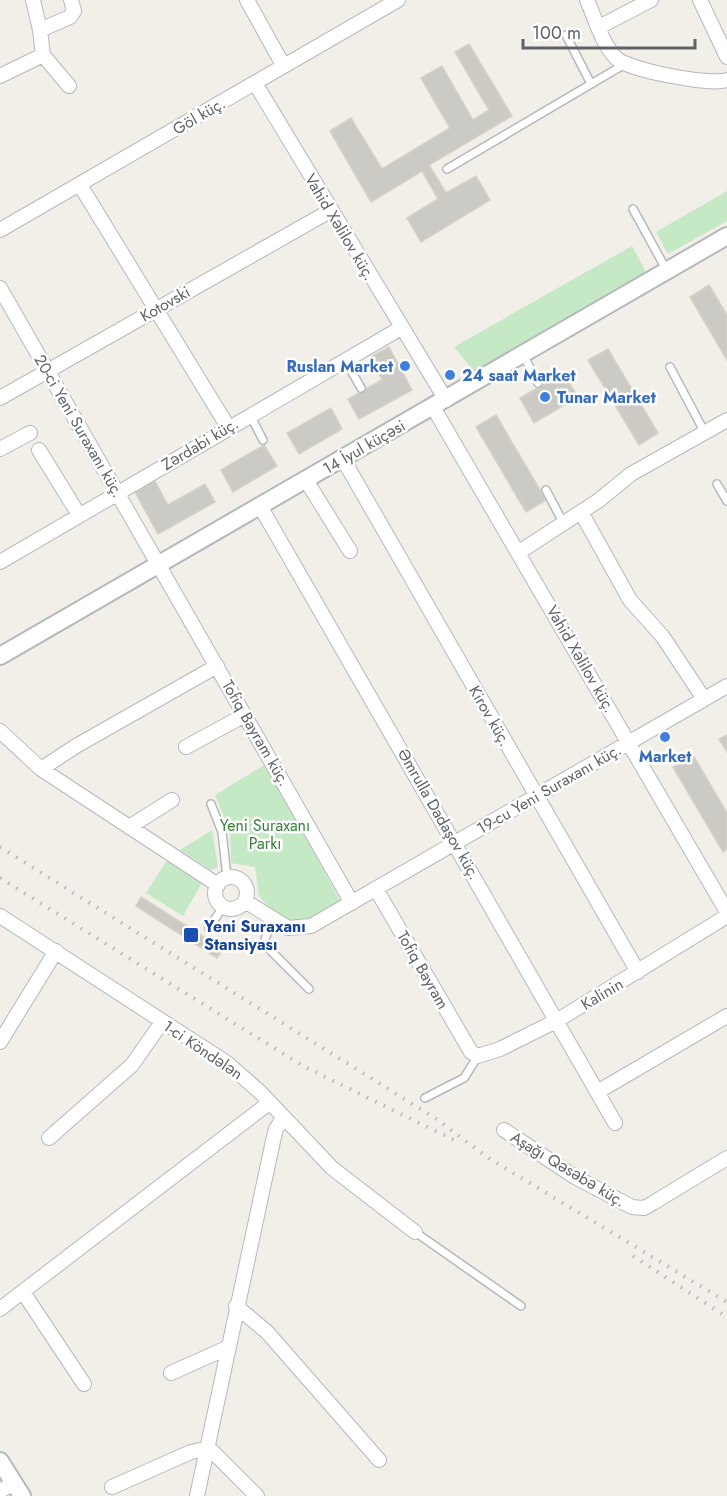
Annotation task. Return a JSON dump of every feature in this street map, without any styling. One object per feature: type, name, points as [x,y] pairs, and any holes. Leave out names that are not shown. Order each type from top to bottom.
[{"type":"street","points":[[33,0],[44,55],[69,86]]},
{"type":"street","points":[[40,30],[70,17],[74,11],[71,0]]},
{"type":"street","points":[[247,0],[283,65]]},
{"type":"street","name":"Göl küç.","points":[[0,230],[398,0]]},
{"type":"street","points":[[587,0],[610,51],[625,64],[706,83],[727,80]]},
{"type":"street","points":[[599,27],[651,0]]},
{"type":"street","points":[[700,0],[727,57]]},
{"type":"street","points":[[0,76],[44,55]]},
{"type":"street","name":"Vahid Xəlilov küç.","points":[[255,83],[401,328],[519,552],[629,742],[722,889],[727,914]]},
{"type":"street","points":[[80,185],[228,427]]},
{"type":"street","name":"Kotovski","points":[[0,398],[330,211]]},
{"type":"street","name":"14 İyul küçəsi","points":[[0,656],[727,237]]},
{"type":"street","name":"20-ci Yeni Suraxanı küç.","points":[[0,288],[159,564]]},
{"type":"street","name":"Zərdabi küç.","points":[[1,559],[401,328]]},
{"type":"street","points":[[519,552],[564,524],[631,474],[727,420]]},
{"type":"street","points":[[0,449],[30,433]]},
{"type":"street","points":[[39,450],[79,515]]},
{"type":"street","name":"Kirov küç.","points":[[343,459],[638,972]]},
{"type":"street","points":[[306,480],[350,551]]},
{"type":"street","name":"Əmrulla Dadaşov küç.","points":[[260,506],[599,1091],[615,1123]]},
{"type":"street","points":[[581,512],[630,600],[663,637],[704,699]]},
{"type":"street","name":"Tofiq Bayram küç.","points":[[159,564],[352,903]]},
{"type":"street","points":[[41,769],[76,746],[217,666]]},
{"type":"street","name":"19-cu Yeni Suraxanı küç.","points":[[245,901],[273,920],[288,927],[304,929],[727,686]]},
{"type":"street","points":[[186,747],[245,715]]},
{"type":"street","points":[[0,731],[41,769],[129,827],[222,881],[239,879],[247,889],[245,901],[236,908],[223,907],[216,897],[222,881]]},
{"type":"street","points":[[129,827],[172,800]]},
{"type":"street","name":"Tofiq Bayram","points":[[376,889],[474,1054]]},
{"type":"street","name":"Kalinin","points":[[474,1054],[500,1049],[558,1020],[638,972],[727,914]]},
{"type":"street","name":"1-ci Köndələn","points":[[0,916],[227,1063],[333,1168],[415,1232]]},
{"type":"street","points":[[0,1042],[56,951]]},
{"type":"street","points":[[599,1091],[727,1016]]},
{"type":"street","points":[[50,1138],[132,1065],[162,1022]]},
{"type":"street","points":[[0,1309],[269,1103]]},
{"type":"street","points":[[197,1496],[209,1448],[236,1306],[261,1205],[276,1129],[283,1118]]},
{"type":"street","name":"Aşağı Qəsəbə küç.","points":[[504,1130],[575,1177],[632,1207],[644,1208],[727,1158]]},
{"type":"street","points":[[23,1292],[84,1384]]},
{"type":"street","points":[[236,1306],[267,1332],[379,1460]]},
{"type":"street","points":[[171,1373],[229,1347]]},
{"type":"street","points":[[112,1487],[191,1452],[209,1448]]},
{"type":"street","points":[[209,1448],[257,1496]]},
{"type":"street","points":[[0,1461],[12,1490]]},
{"type":"lane","points":[[566,35],[591,84]]},
{"type":"lane","points":[[447,169],[625,64]]},
{"type":"lane","points":[[633,209],[667,271]]},
{"type":"lane","points":[[523,355],[538,383]]},
{"type":"lane","points":[[345,360],[362,388]]},
{"type":"lane","points":[[670,367],[705,433]]},
{"type":"lane","points":[[250,415],[264,440]]},
{"type":"lane","points":[[717,484],[727,501]]},
{"type":"lane","points":[[546,490],[564,524]]},
{"type":"lane","points":[[211,804],[222,832],[222,881]]},
{"type":"lane","points":[[208,928],[223,907]]},
{"type":"lane","points":[[273,920],[265,939],[267,948],[309,989]]},
{"type":"lane","points":[[425,1098],[465,1078],[474,1054]]},
{"type":"lane","points":[[415,1232],[521,1306]]},
{"type":"green space","points":[[727,191],[727,221],[668,254],[656,232]]},
{"type":"green space","points":[[632,246],[646,272],[474,371],[454,347]]},
{"type":"green space","name":"Yeni Suraxanı Parkı","points":[[266,764],[342,904],[318,919],[287,922],[271,910],[259,896],[255,867],[231,863],[230,831],[215,795]]},
{"type":"green space","points":[[212,830],[218,867],[211,870],[180,850]]},
{"type":"green space","points":[[167,860],[203,881],[183,916],[146,893]]},
{"type":"building","points":[[469,44],[512,116],[429,165],[446,193],[476,176],[490,200],[421,242],[407,218],[438,199],[422,171],[371,202],[330,131],[351,118],[382,169],[450,128],[421,78],[442,66],[473,120],[489,110],[455,52]]},
{"type":"building","points":[[709,285],[727,315],[727,360],[690,297]]},
{"type":"building","points":[[389,347],[412,390],[359,419],[348,399],[382,380],[370,357]]},
{"type":"building","points":[[608,349],[658,433],[639,445],[588,360]]},
{"type":"building","points":[[563,373],[578,397],[534,423],[520,398]]},
{"type":"building","points":[[331,408],[342,429],[299,454],[287,433]]},
{"type":"building","points":[[496,415],[546,500],[526,512],[476,427]]},
{"type":"building","points":[[264,445],[277,466],[233,492],[221,470]]},
{"type":"building","points":[[155,481],[168,505],[205,484],[215,502],[158,534],[135,492]]},
{"type":"building","points":[[727,735],[727,752],[719,739]]},
{"type":"building","points":[[693,755],[727,813],[727,849],[723,852],[673,767]]},
{"type":"building","points":[[141,897],[223,949],[217,958],[136,906]]},
{"type":"railway","points":[[0,847],[435,1118],[490,1159],[727,1302]]},
{"type":"railway","points":[[0,878],[303,1066],[454,1140]]},
{"type":"railway","points":[[633,1256],[727,1317]]},
{"type":"place","name":"Ruslan Market","points":[[405,366]]},
{"type":"place","name":"24 saat Market","points":[[450,375]]},
{"type":"place","name":"Tunar Market","points":[[545,397]]},
{"type":"place","name":"Market","points":[[665,737]]},
{"type":"place","name":"Yeni Suraxanı Stansiyası","points":[[191,935]]}]
